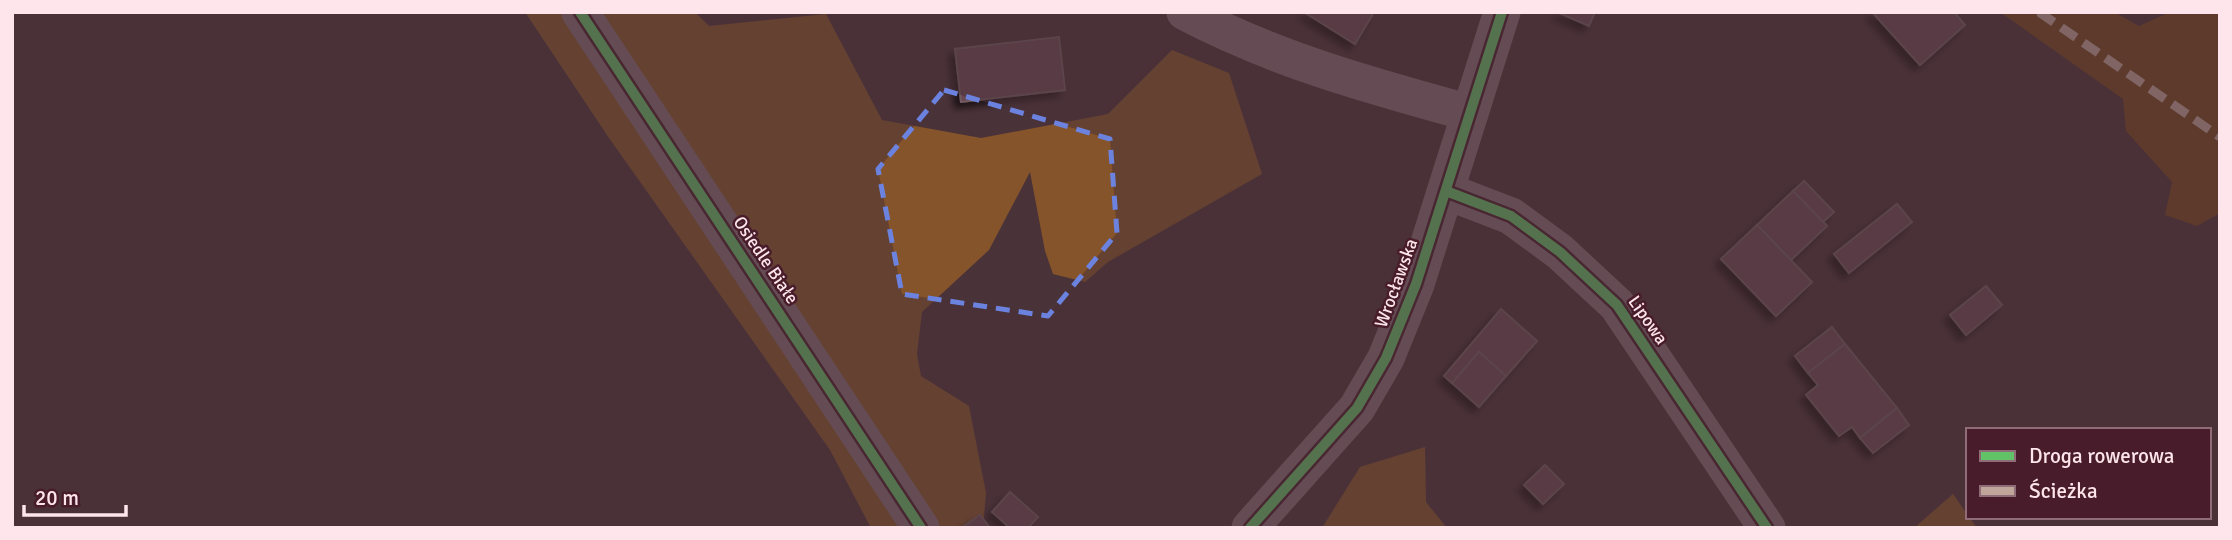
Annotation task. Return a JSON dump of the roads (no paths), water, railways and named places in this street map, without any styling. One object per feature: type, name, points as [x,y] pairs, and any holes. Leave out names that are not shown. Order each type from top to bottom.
[{"type":"street","name":"Osiedle Białe","points":[[580,12],[921,528]]},
{"type":"street","points":[[1185,12],[1236,39],[1339,77],[1470,113]]},
{"type":"street","name":"Wrocławska","points":[[1250,528],[1357,408],[1385,358],[1416,284],[1502,12]]},
{"type":"street","name":"Lipowa","points":[[1446,191],[1511,216],[1560,252],[1617,305],[1767,528]]}]
